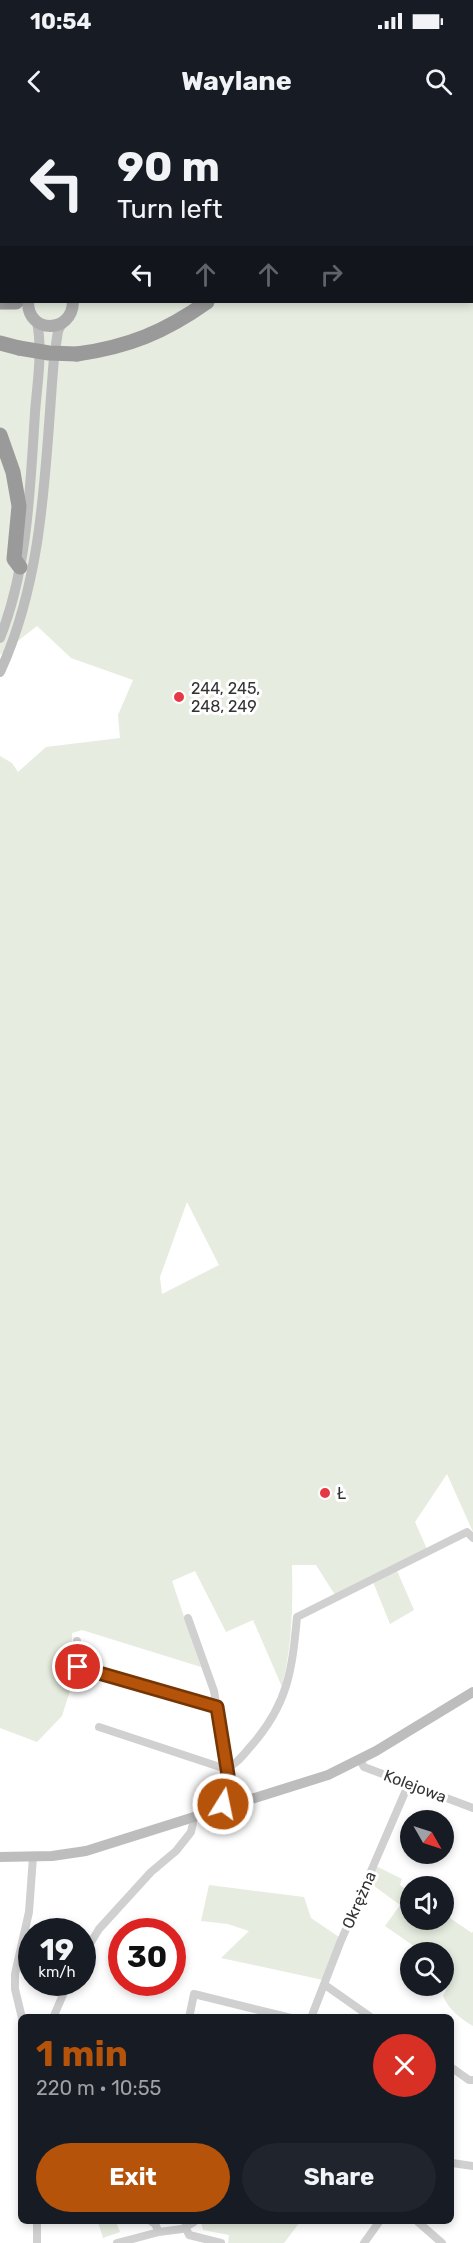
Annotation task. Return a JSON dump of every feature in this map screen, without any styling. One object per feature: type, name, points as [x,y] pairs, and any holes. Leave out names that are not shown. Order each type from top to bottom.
[{"type":"highway","points":[[273,120],[278,120]]},
{"type":"highway","points":[[0,343],[49,353],[77,354],[111,348],[141,340],[178,321],[205,303]]},
{"type":"highway","points":[[0,435],[13,472],[19,506],[14,560],[20,567]]},
{"type":"main road","points":[[28,303],[29,312],[37,322],[47,326],[62,323]]},
{"type":"main road","points":[[0,672],[21,618],[33,570],[58,331],[70,315],[73,303]]},
{"type":"main road","points":[[0,638],[15,592],[20,567],[33,441],[39,341],[37,322]]},
{"type":"main road","points":[[0,1857],[33,1857],[86,1851],[328,1775],[360,1760],[473,1692]]},
{"type":"street","points":[[99,1727],[223,1768],[234,1766],[267,1728],[276,1713],[289,1676],[297,1617],[467,1532],[473,1538]]},
{"type":"street","points":[[188,1618],[213,1686],[217,1707],[228,1767],[223,1800],[224,1809]]},
{"type":"street","points":[[77,1641],[78,1667],[217,1707]]},
{"type":"street","name":"Kolejowa","points":[[360,1760],[364,1767],[473,1808]]},
{"type":"street","name":"Okrężna","points":[[313,2014],[340,1943],[408,1783]]},
{"type":"street","points":[[96,1934],[151,1872],[176,1851],[191,1833],[192,1818]]},
{"type":"street","points":[[21,2014],[15,1989],[15,1974],[29,1912],[33,1857]]},
{"type":"street","points":[[325,1985],[366,2014]]},
{"type":"street","points":[[190,2014],[194,1994],[275,2014]]},
{"type":"street","points":[[55,2014],[62,1996]]},
{"type":"street","points":[[454,2069],[469,2080],[473,2080]]},
{"type":"street","points":[[454,2163],[473,2166]]},
{"type":"street","points":[[37,2224],[37,2243]]},
{"type":"street","points":[[155,2224],[159,2232]]},
{"type":"street","points":[[117,2243],[159,2232],[186,2228],[192,2224]]},
{"type":"street","points":[[363,2243],[377,2224]]},
{"type":"street","points":[[420,2224],[442,2243]]},
{"type":"street","points":[[186,2228],[189,2235],[221,2243]]},
{"type":"shaded area","points":[[0,303],[473,303],[473,1532],[447,1474],[415,1522],[427,1549],[395,1566],[414,1610],[390,1624],[371,1577],[335,1595],[316,1565],[292,1565],[291,1626],[282,1687],[253,1620],[226,1632],[195,1571],[172,1581],[201,1667],[82,1630],[72,1633],[74,1678],[62,1716],[37,1742],[0,1728],[0,756],[12,763],[18,772],[46,747],[120,738],[118,715],[133,680],[71,658],[37,626],[0,655]],"holes":[[[187,1202],[219,1265],[162,1294],[160,1277]]]},
{"type":"shaded area","points":[[372,1864],[400,1878],[400,1905],[366,1880]]},
{"type":"shaded area","points":[[209,1885],[304,1897],[311,1918],[339,1937],[323,1980],[221,1958],[249,1931],[228,1924],[201,1921]]},
{"type":"shaded area","points":[[400,1905],[400,1930],[454,1930],[454,1921],[472,1933],[473,1931],[473,2026],[455,2013],[443,1996],[454,1996],[454,1942],[408,1942],[385,1926]]},
{"type":"shaded area","points":[[99,2224],[117,2224],[120,2232],[103,2238]]},
{"type":"shaded area","points":[[202,2224],[298,2224],[284,2243],[228,2243],[229,2235],[203,2230]]},
{"type":"place","name":"244, 245, 248, 249","points":[[179,697]]},
{"type":"place","name":"Ł","points":[[325,1493]]},
{"type":"route","points":[[78,1667],[217,1707],[228,1767],[223,1804]]}]
